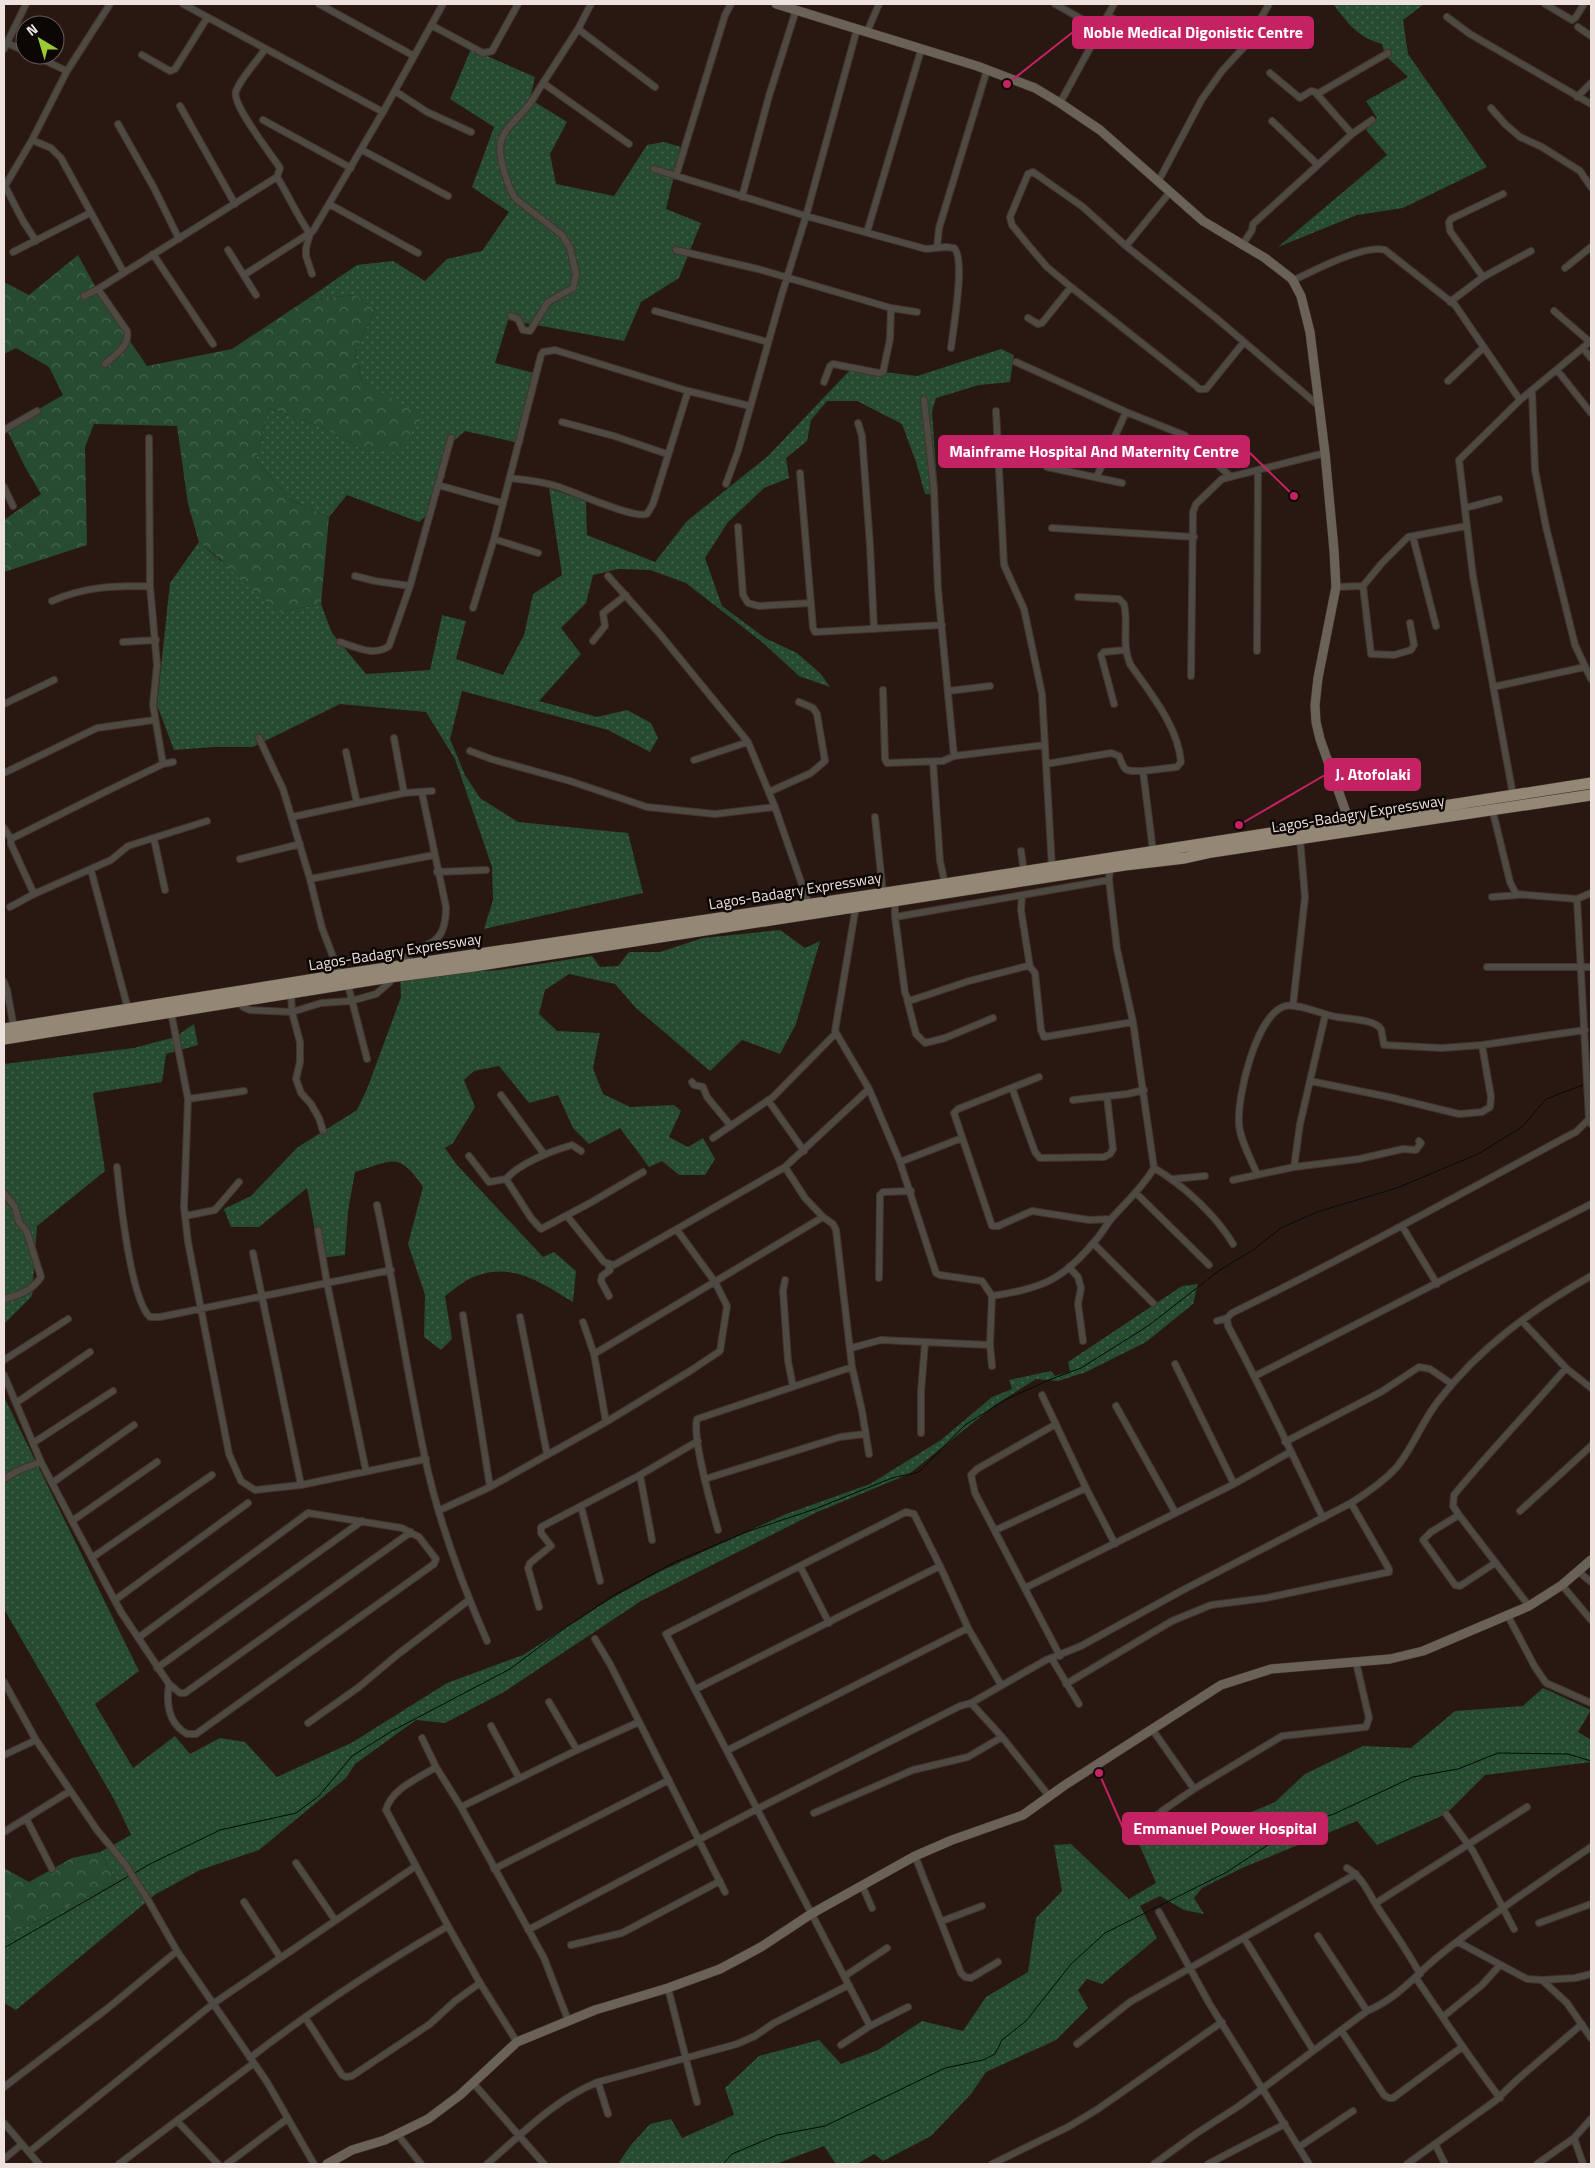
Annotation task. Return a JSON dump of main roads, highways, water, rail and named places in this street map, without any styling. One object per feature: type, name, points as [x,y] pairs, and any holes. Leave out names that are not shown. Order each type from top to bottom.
[{"type":"highway","name":"Lagos-Badagry Expressway","points":[[9,1033],[128,1009],[340,975],[883,893],[945,884],[1110,868],[1349,821],[1591,783]]},
{"type":"highway","points":[[1534,792],[1538,804]]},
{"type":"highway","name":"Lagos-Badagry Expressway","points":[[9,1033],[239,1002],[390,977],[474,966],[895,900],[1027,876],[1052,868],[1154,851],[1212,852],[1492,808],[1538,804],[1591,795]]},
{"type":"waterway","points":[[135,1873],[220,1830],[296,1813],[319,1796],[352,1756],[392,1731],[510,1669],[562,1630],[616,1594],[677,1561],[749,1531],[815,1509],[892,1478],[919,1472],[965,1425],[1007,1399],[1081,1368],[1148,1326],[1220,1270],[1253,1250],[1281,1228],[1317,1212],[1397,1188],[1478,1154],[1522,1127],[1546,1099],[1583,1085]]},
{"type":"waterway","points":[[723,2164],[732,2154],[777,2135],[825,2126],[945,2068],[983,2060],[995,2054],[1002,2040],[1026,2021],[1071,1964],[1105,1933],[1227,1872],[1289,1831],[1336,1813],[1413,1777],[1458,1769],[1498,1753],[1568,1754],[1591,1761]]},
{"type":"waterway","points":[[4,1948],[129,1876]]},
{"type":"place","name":"Noble Medical Digonistic Centre","points":[[1007,84]]},
{"type":"place","name":"Mainframe Hospital And Maternity Centre","points":[[1294,496]]},
{"type":"place","name":"J. Atofolaki","points":[[1239,825]]},
{"type":"place","name":"Emmanuel Power Hospital","points":[[1099,1773]]}]
